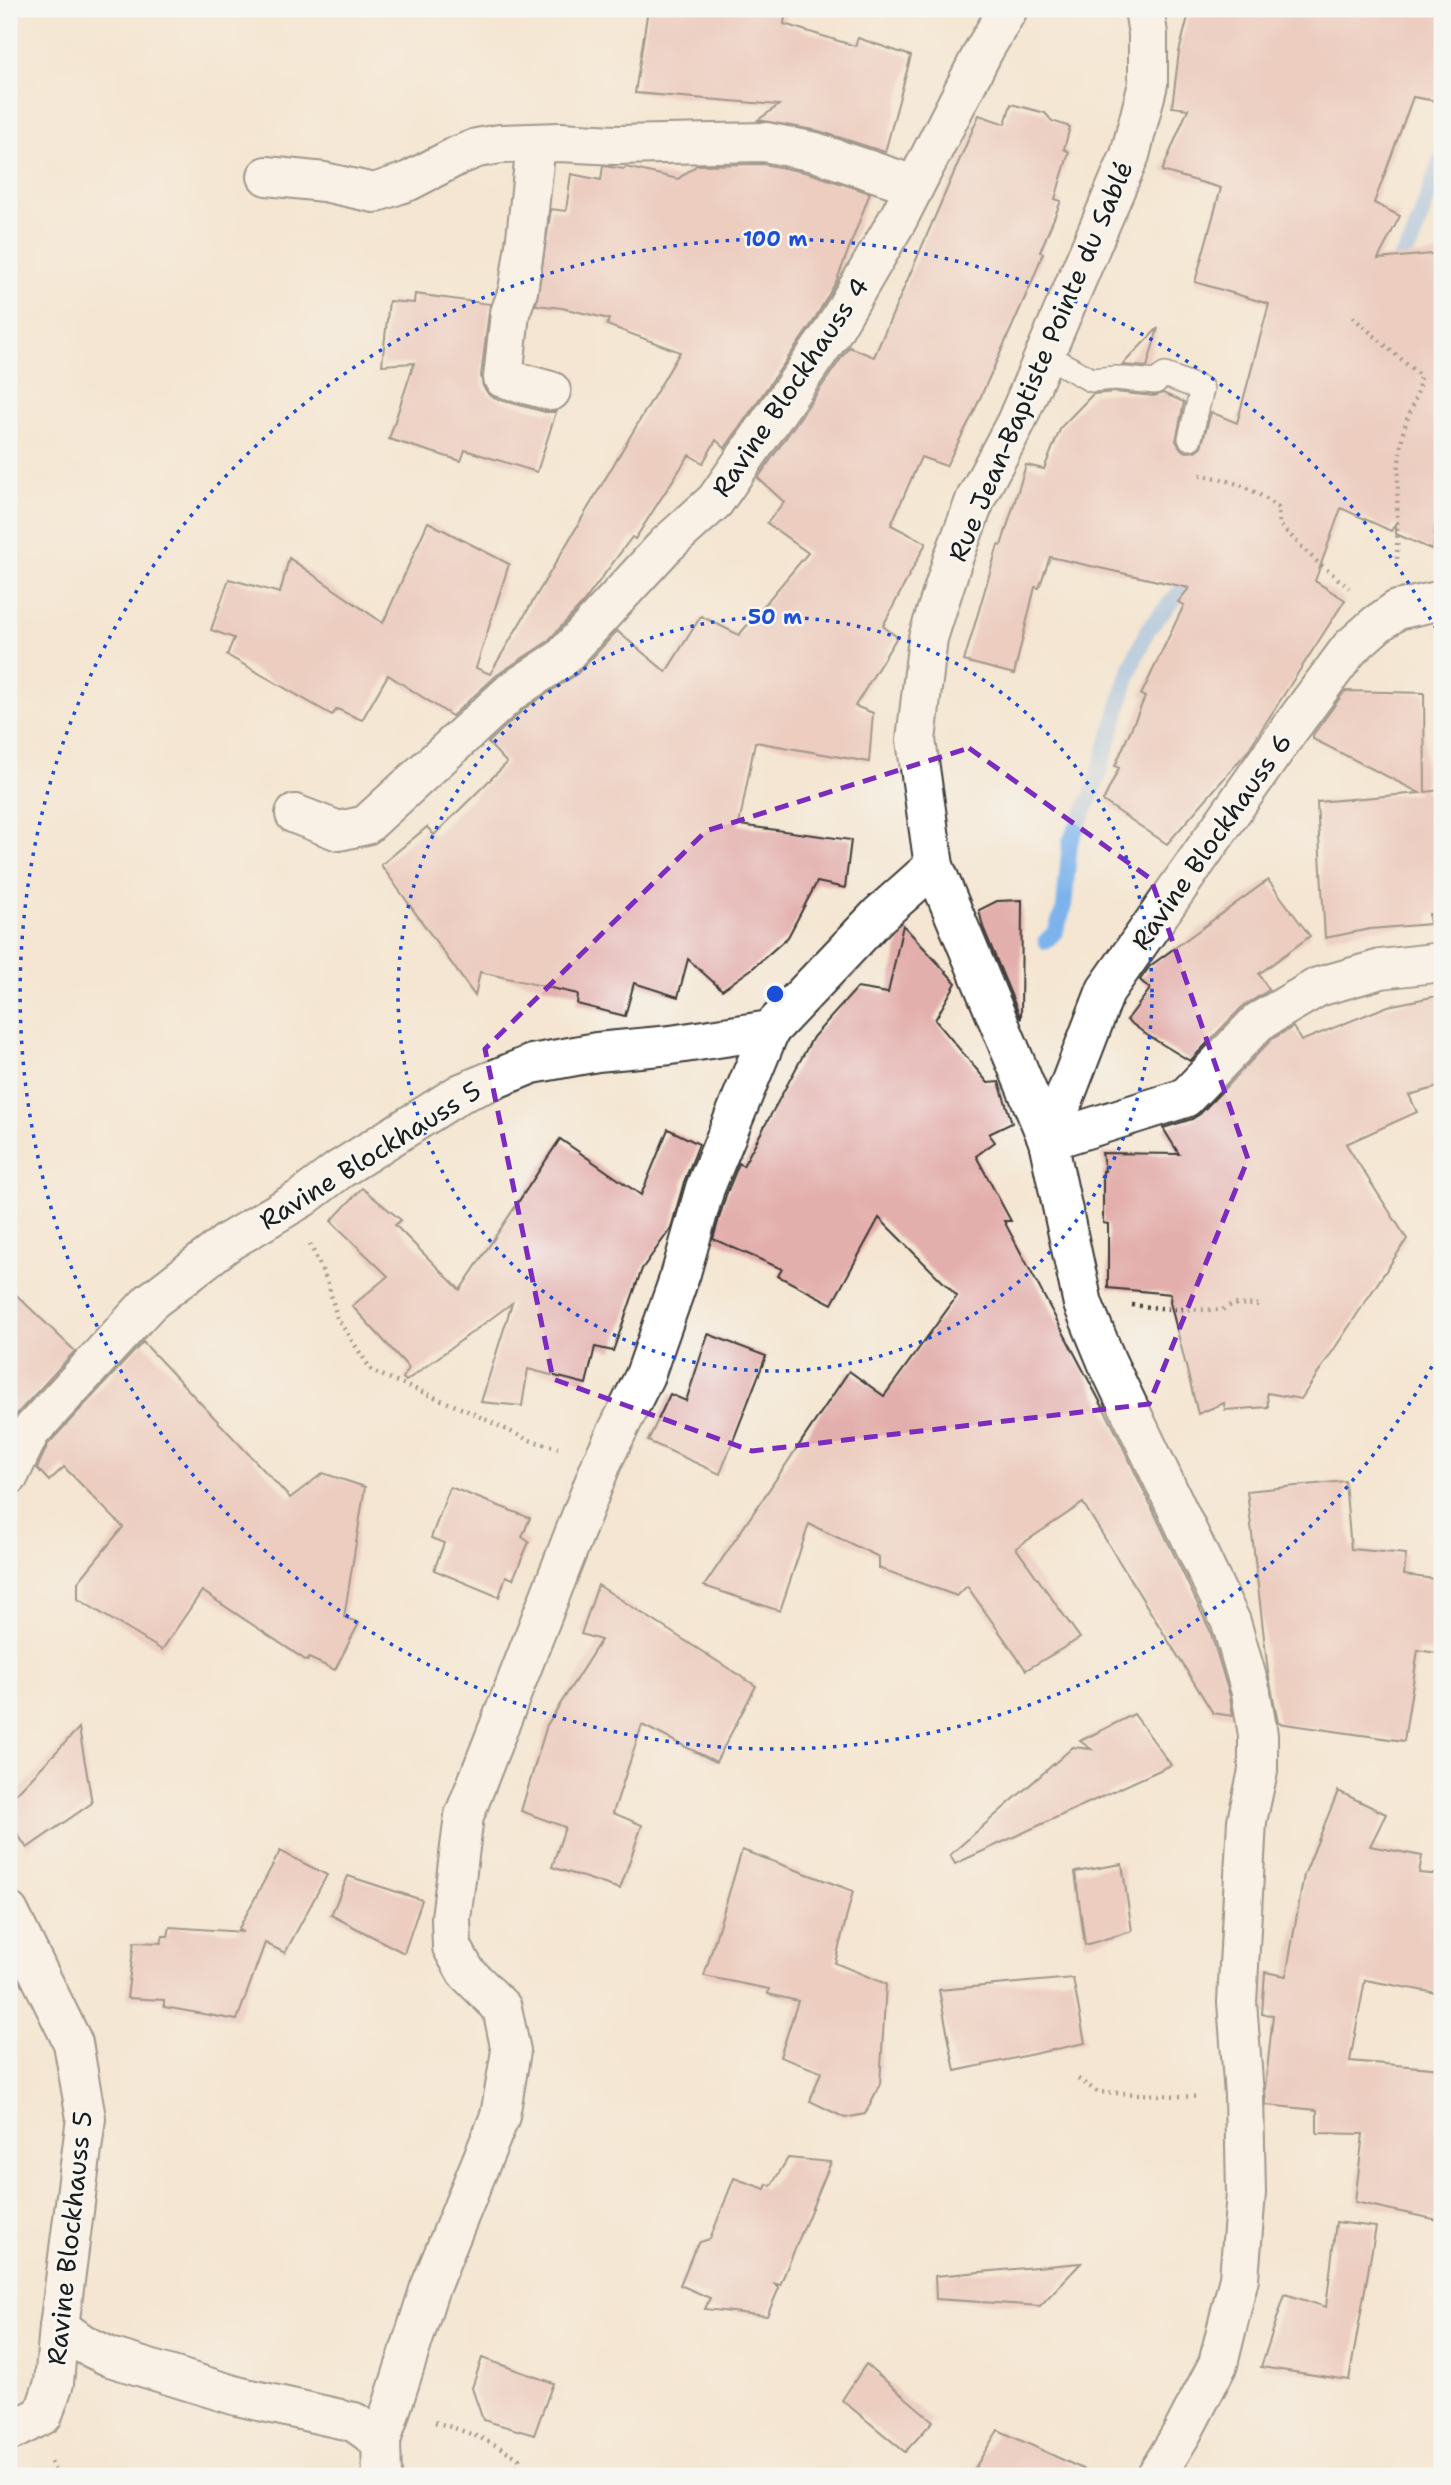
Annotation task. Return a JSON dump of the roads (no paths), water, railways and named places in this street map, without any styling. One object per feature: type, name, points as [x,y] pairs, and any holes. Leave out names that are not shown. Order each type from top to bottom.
[{"type":"street","name":"Ravine Blockhauss 4","points":[[295,814],[339,831],[366,825],[512,691],[561,659],[666,545],[715,501],[831,334],[1008,9]]},
{"type":"street","name":"Rue Jean-Baptiste Pointe du Sablé","points":[[1144,9],[1149,34],[1148,85],[1130,155],[1016,422],[976,498],[953,559],[928,638],[916,740],[934,866],[1048,1141],[1083,1304],[1107,1362],[1231,1622],[1251,1692],[1258,1735],[1258,1771],[1247,1821],[1237,2002],[1244,2095],[1245,2193],[1239,2278],[1218,2364],[1156,2476]]},
{"type":"street","points":[[267,176],[374,193],[409,181],[477,148],[500,144],[765,142],[815,152],[914,185]]},
{"type":"street","points":[[536,143],[526,238],[518,291],[510,313],[503,378],[551,391]]},
{"type":"street","name":"Ravine Blockhauss 6","points":[[1048,1141],[1106,990],[1286,734],[1350,648],[1387,617],[1442,600]]},
{"type":"street","points":[[59,2327],[83,2344],[110,2357],[237,2396],[354,2422],[384,2442],[429,2290],[500,2116],[511,2051],[502,2008],[466,1972],[452,1947],[451,1918],[464,1816],[603,1460],[645,1374],[681,1273],[705,1188],[770,1030],[879,915],[934,866]]},
{"type":"street","points":[[1048,1141],[1185,1098],[1258,1022],[1318,987],[1381,969],[1442,962]]},
{"type":"street","name":"Ravine Blockhauss 5","points":[[9,1476],[30,1432],[150,1303],[228,1242],[302,1198],[339,1170],[461,1093],[532,1065],[597,1052],[671,1045],[770,1030]]},
{"type":"street","name":"Ravine Blockhauss 5","points":[[9,1912],[73,2043],[86,2118],[54,2383],[43,2415],[9,2430]]},
{"type":"lane","points":[[1044,354],[1091,380],[1115,378],[1155,382],[1166,376],[1202,389],[1190,438]]},
{"type":"waterway","points":[[1390,274],[1411,244],[1442,158]]},
{"type":"waterway","points":[[1046,941],[1055,932],[1064,908],[1070,842],[1094,790],[1131,667],[1148,629],[1197,572]]}]
